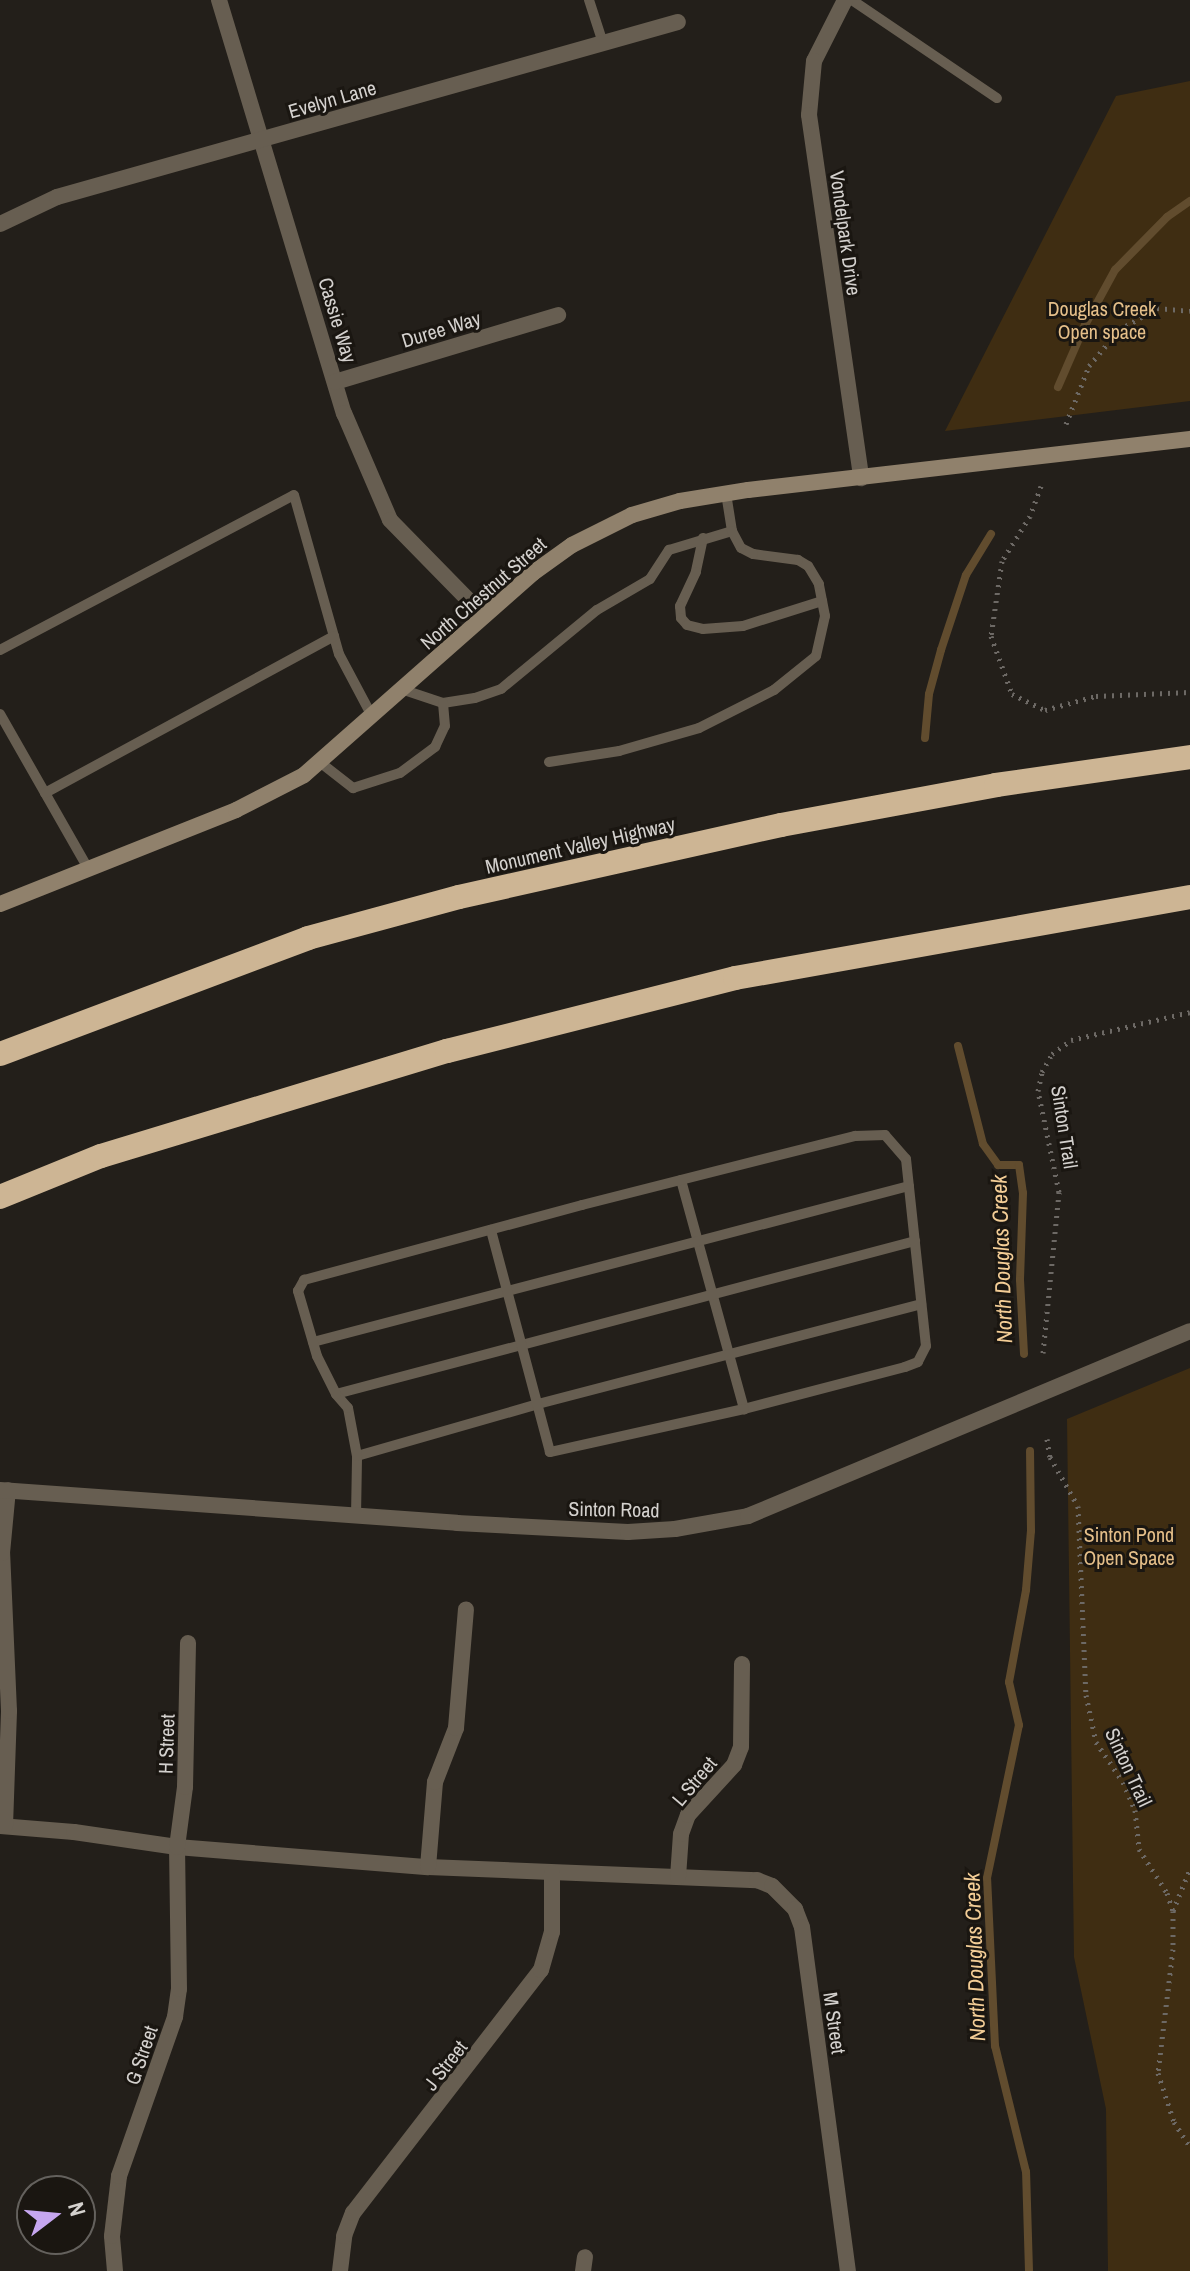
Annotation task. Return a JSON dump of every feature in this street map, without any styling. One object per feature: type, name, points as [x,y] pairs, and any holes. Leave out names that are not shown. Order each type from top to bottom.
[{"type":"highway","name":"Monument Valley Highway","points":[[0,1054],[120,1006],[308,938],[459,897],[781,825],[996,785],[1190,757]]},
{"type":"highway","points":[[0,1197],[101,1156],[447,1051],[735,978],[1190,897]]},
{"type":"main road","name":"North Chestnut Street","points":[[0,904],[254,802],[321,763],[484,616],[558,554],[594,532],[649,509],[726,493],[1190,439]]},
{"type":"street","name":"Cassie Way","points":[[219,0],[344,413],[390,520],[484,616]]},
{"type":"street","name":"Vondelpark Drive","points":[[845,0],[814,61],[809,115],[861,478]]},
{"type":"street","name":"Evelyn Lane","points":[[0,224],[57,197],[678,22]]},
{"type":"street","name":"Duree Way","points":[[335,382],[558,315]]},
{"type":"street","name":"Sinton Road","points":[[4,1490],[628,1532],[675,1529],[748,1516],[1190,1331]]},
{"type":"street","points":[[2,1826],[9,1711],[2,1553],[4,1490]]},
{"type":"street","points":[[428,1867],[435,1782],[456,1728],[466,1609]]},
{"type":"street","name":"H Street","points":[[177,1847],[185,1787],[188,1643]]},
{"type":"street","name":"L Street","points":[[678,1877],[681,1834],[688,1815],[734,1765],[741,1747],[742,1664]]},
{"type":"street","name":"M Street","points":[[2,1826],[74,1832],[177,1847],[428,1867],[757,1880],[772,1886],[795,1909],[802,1927],[848,2271]]},
{"type":"street","name":"G Street","points":[[115,2271],[112,2236],[119,2176],[175,2017],[179,1989],[177,1847]]},
{"type":"street","name":"J Street","points":[[340,2271],[344,2236],[353,2213],[531,1987],[541,1970],[552,1932],[552,1873]]},
{"type":"lane","points":[[589,0],[603,43]]},
{"type":"lane","points":[[852,0],[997,98]]},
{"type":"lane","points":[[549,762],[619,751],[699,728],[774,690],[816,656],[825,616],[819,584],[808,566],[798,560],[753,554],[741,548],[732,531],[726,493]]},
{"type":"lane","points":[[0,650],[294,495],[339,654],[373,718]]},
{"type":"lane","points":[[404,690],[443,703],[475,698],[501,689],[597,610],[650,579],[669,550],[732,531]]},
{"type":"lane","points":[[703,538],[696,572],[680,606],[681,618],[687,625],[703,629],[743,626],[822,601]]},
{"type":"lane","points":[[45,793],[334,636]]},
{"type":"lane","points":[[321,763],[353,788],[400,773],[435,747],[445,726],[443,703]]},
{"type":"lane","points":[[0,714],[89,870]]},
{"type":"lane","points":[[356,1516],[357,1456],[348,1408],[336,1394],[313,1342],[298,1291],[304,1280],[491,1230],[681,1180],[871,1134],[885,1135],[899,1147],[906,1159],[926,1346],[918,1362],[744,1409],[550,1452],[491,1230]]},
{"type":"lane","points":[[681,1180],[715,1294],[744,1409]]},
{"type":"lane","points":[[313,1342],[909,1186]]},
{"type":"lane","points":[[336,1394],[915,1241]]},
{"type":"lane","points":[[357,1456],[538,1404],[921,1304]]},
{"type":"path","points":[[1066,424],[1089,366],[1119,330],[1157,308],[1190,311]]},
{"type":"path","points":[[1041,486],[1030,516],[1002,561],[991,636],[1012,694],[1045,710],[1096,696],[1190,692]]},
{"type":"path","name":"Sinton Trail","points":[[1043,1353],[1059,1192],[1038,1091],[1042,1072],[1052,1054],[1071,1040],[1145,1020],[1190,1012]]},
{"type":"path","name":"Sinton Trail","points":[[1047,1439],[1050,1457],[1078,1506],[1086,1695],[1096,1742],[1123,1782],[1135,1810],[1139,1849],[1167,1893],[1173,1911],[1173,1949],[1158,2073],[1169,2110],[1190,2147]]},
{"type":"path","points":[[1173,1911],[1190,1869]]},
{"type":"green space","name":"Douglas Creek Open space","points":[[1190,81],[1190,401],[945,431],[1116,96]]},
{"type":"green space","name":"Sinton Pond Open Space","points":[[1190,1368],[1190,2271],[1108,2271],[1106,2109],[1074,1957],[1067,1419]]},
{"type":"waterway","name":"North Douglas Creek","points":[[1058,387],[1085,325],[1115,270],[1167,217],[1190,201]]},
{"type":"waterway","name":"North Douglas Creek","points":[[925,738],[929,694],[941,650],[966,575],[991,534]]},
{"type":"waterway","name":"North Douglas Creek","points":[[958,1046],[983,1144],[998,1165],[1019,1165],[1023,1193],[1020,1280],[1024,1354]]},
{"type":"waterway","name":"North Douglas Creek","points":[[1029,2271],[1026,2172],[995,2046],[987,1878],[1019,1725],[1009,1682],[1026,1590],[1031,1531],[1030,1451]]}]
